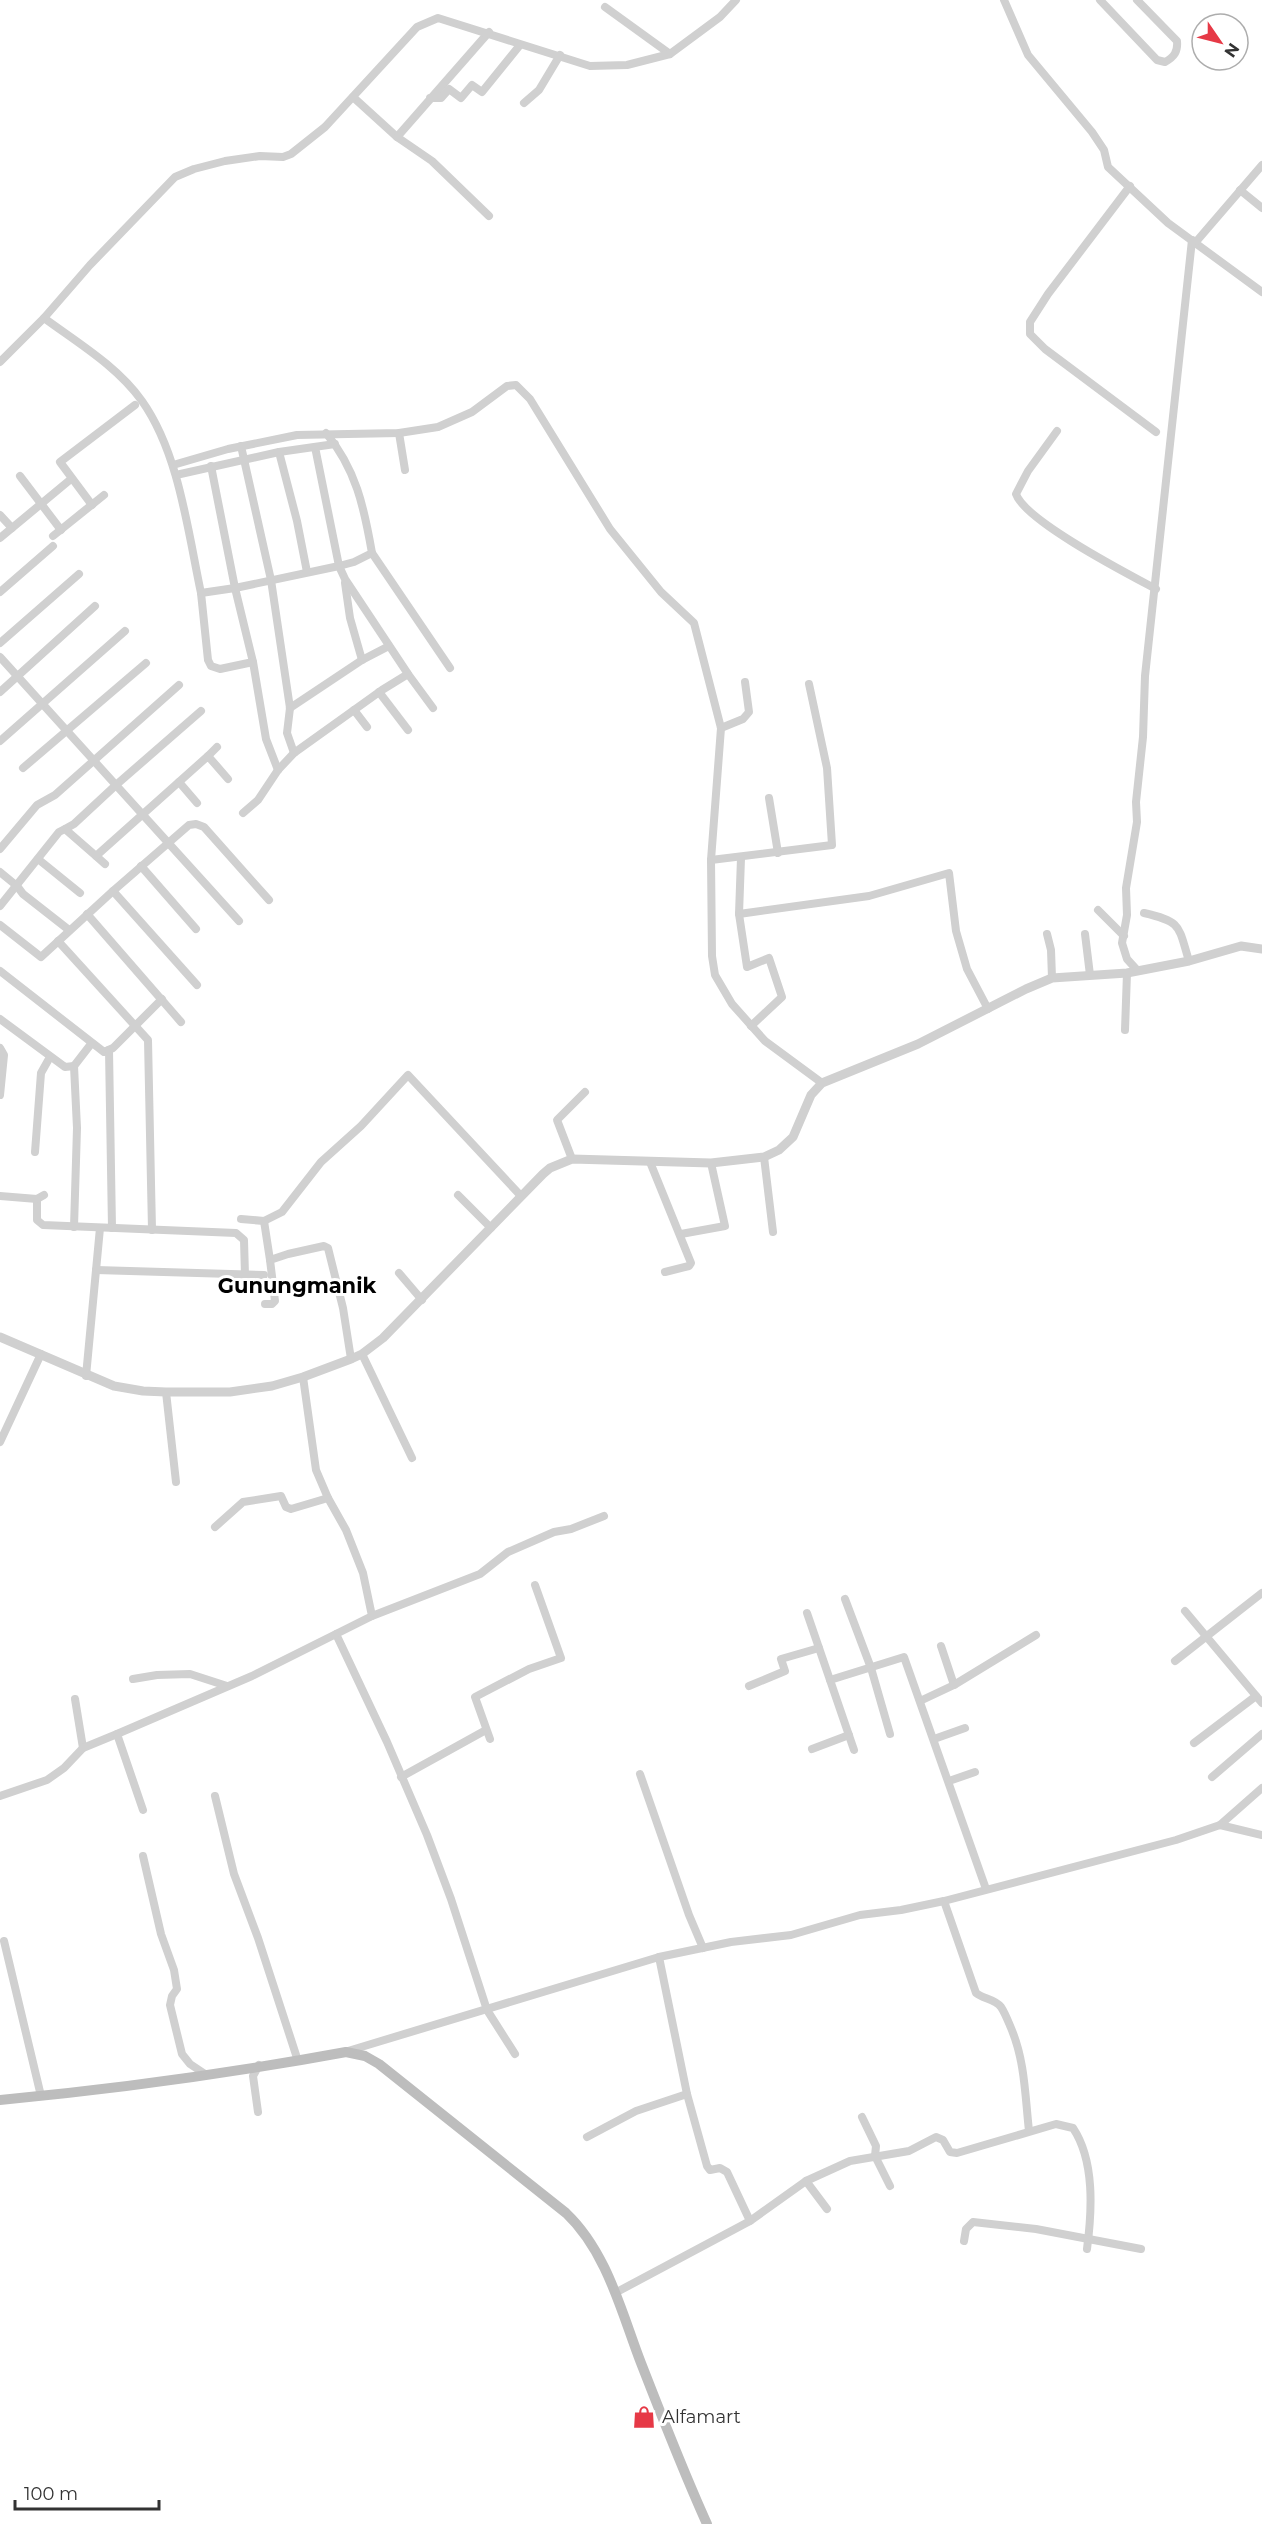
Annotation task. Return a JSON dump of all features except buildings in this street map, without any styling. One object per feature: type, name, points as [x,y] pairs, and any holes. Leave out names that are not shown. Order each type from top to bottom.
[{"type":"main road","points":[[0,2100],[95,2091],[346,2052],[365,2056],[379,2064],[566,2213],[592,2242],[615,2293],[680,2463],[707,2524]]},
{"type":"street","points":[[0,362],[176,177],[194,169],[225,161],[260,156],[283,157],[291,154],[325,127],[417,27],[438,18],[489,32],[520,45],[560,55],[590,66],[627,64],[670,54],[720,17],[736,0]]},
{"type":"street","points":[[1004,0],[1028,55],[1092,132],[1104,150],[1108,167],[1168,223],[1262,292]]},
{"type":"street","points":[[1100,0],[1157,60],[1165,62],[1173,57],[1178,49],[1177,41],[1137,0]]},
{"type":"street","points":[[605,7],[670,54]]},
{"type":"street","points":[[397,137],[489,32]]},
{"type":"street","points":[[430,98],[441,98],[449,89],[461,98],[472,85],[482,92],[520,45]]},
{"type":"street","points":[[524,103],[538,90],[560,55]]},
{"type":"street","points":[[352,97],[397,137],[432,161],[489,216]]},
{"type":"street","points":[[1125,1030],[1132,972],[1122,943],[1127,915],[1126,888],[1137,822],[1136,802],[1143,737],[1145,676],[1193,242],[1262,165]]},
{"type":"street","points":[[1130,186],[1048,294],[1030,322],[1030,334],[1045,349],[1156,432]]},
{"type":"street","points":[[1240,190],[1262,208]]},
{"type":"street","points":[[44,318],[107,364],[142,402],[156,426],[176,475],[201,593],[208,660],[211,666],[220,669],[253,663]]},
{"type":"street","points":[[173,465],[242,446],[297,435],[399,433],[438,427],[472,412],[507,386],[516,385],[530,399],[610,529],[661,592],[694,623],[721,728],[711,860],[712,956],[715,975],[732,1004],[765,1041],[822,1083]]},
{"type":"street","points":[[92,505],[60,464],[61,460],[135,405]]},
{"type":"street","points":[[1057,431],[1028,471],[1016,494],[1018,502],[1084,550],[1156,589]]},
{"type":"street","points":[[326,433],[353,473],[362,503],[372,553],[450,668]]},
{"type":"street","points":[[399,433],[405,470]]},
{"type":"street","points":[[176,475],[279,452],[335,444]]},
{"type":"street","points":[[242,446],[271,580],[290,708],[287,733],[294,753]]},
{"type":"street","points":[[315,447],[339,566],[388,646],[433,708]]},
{"type":"street","points":[[279,452],[297,521],[307,572]]},
{"type":"street","points":[[211,466],[235,588],[253,663],[266,739],[278,770]]},
{"type":"street","points":[[20,476],[61,530]]},
{"type":"street","points":[[0,538],[71,478]]},
{"type":"street","points":[[53,536],[104,495]]},
{"type":"street","points":[[0,515],[12,528]]},
{"type":"street","points":[[0,592],[53,546]]},
{"type":"street","points":[[201,593],[339,566],[372,553]]},
{"type":"street","points":[[0,643],[79,574]]},
{"type":"street","points":[[345,579],[350,618],[362,660]]},
{"type":"street","points":[[0,692],[95,606]]},
{"type":"street","points":[[0,741],[125,631]]},
{"type":"street","points":[[290,708],[362,660],[388,646]]},
{"type":"street","points":[[0,657],[239,921]]},
{"type":"street","points":[[22,768],[146,663]]},
{"type":"street","points":[[243,813],[258,800],[278,770],[294,753],[408,674]]},
{"type":"street","points":[[721,728],[743,719],[749,712],[745,682]]},
{"type":"street","points":[[711,860],[832,845],[828,768],[809,684]]},
{"type":"street","points":[[0,849],[37,805],[55,795],[179,685]]},
{"type":"street","points":[[379,692],[408,730]]},
{"type":"street","points":[[354,710],[367,727]]},
{"type":"street","points":[[0,906],[59,832],[74,825],[201,711]]},
{"type":"street","points":[[96,856],[217,747]]},
{"type":"street","points":[[208,756],[228,779]]},
{"type":"street","points":[[179,782],[197,803]]},
{"type":"street","points":[[769,798],[778,853]]},
{"type":"street","points":[[0,925],[41,957],[167,843],[189,825],[196,824],[204,827],[269,900]]},
{"type":"street","points":[[65,829],[105,864]]},
{"type":"street","points":[[741,858],[739,914],[747,967],[769,958],[783,997],[751,1026]]},
{"type":"street","points":[[38,859],[80,893]]},
{"type":"street","points":[[141,866],[196,929]]},
{"type":"street","points":[[0,872],[23,894],[69,930]]},
{"type":"street","points":[[739,914],[869,896],[949,873],[956,931],[968,969],[988,1009]]},
{"type":"street","points":[[112,891],[197,985]]},
{"type":"street","points":[[1098,910],[1124,936]]},
{"type":"street","points":[[87,914],[181,1022]]},
{"type":"street","points":[[1144,914],[1166,919],[1178,926],[1189,961]]},
{"type":"street","points":[[1047,934],[1051,950],[1052,978]]},
{"type":"street","points":[[1084,934],[1090,975]]},
{"type":"street","points":[[58,941],[148,1040],[150,1047],[152,1230]]},
{"type":"street","points":[[0,1336],[86,1376],[114,1386],[143,1391],[252,1390],[303,1377],[362,1354],[383,1338],[550,1168],[572,1159],[711,1163],[764,1157],[778,1150],[793,1137],[811,1095],[822,1083],[918,1044],[1052,978],[1132,972],[1189,961],[1241,946],[1262,949]]},
{"type":"street","points":[[0,971],[104,1052],[109,1050],[162,999]]},
{"type":"street","points":[[0,1019],[65,1067],[74,1066]]},
{"type":"street","points":[[75,1227],[77,1128],[74,1066],[91,1044]]},
{"type":"street","points":[[0,1048],[4,1055],[0,1092]]},
{"type":"street","points":[[109,1050],[112,1228]]},
{"type":"street","points":[[35,1152],[41,1072],[50,1057]]},
{"type":"street","points":[[241,1219],[264,1221],[282,1212],[321,1162],[361,1126],[408,1075],[522,1196]]},
{"type":"street","points":[[572,1159],[557,1119],[585,1092]]},
{"type":"street","points":[[764,1157],[773,1232]]},
{"type":"street","points":[[650,1162],[681,1234],[690,1265],[664,1272]]},
{"type":"street","points":[[681,1234],[725,1226],[711,1163]]},
{"type":"street","points":[[458,1195],[491,1228]]},
{"type":"street","points":[[0,1196],[41,1197],[39,1223],[75,1227],[236,1233],[244,1240],[246,1247],[246,1275]]},
{"type":"street","points":[[264,1221],[275,1301],[272,1304],[265,1304]]},
{"type":"street","points":[[86,1376],[100,1228]]},
{"type":"street","points":[[270,1260],[324,1246],[328,1248],[343,1308],[351,1359]]},
{"type":"street","points":[[96,1270],[264,1275]]},
{"type":"street","points":[[399,1273],[422,1300]]},
{"type":"street","points":[[0,1442],[41,1354]]},
{"type":"street","points":[[362,1354],[412,1458]]},
{"type":"street","points":[[303,1377],[316,1470],[346,1530],[363,1573],[372,1616]]},
{"type":"street","points":[[166,1392],[176,1482]]},
{"type":"street","points":[[215,1527],[245,1501],[281,1496],[286,1507],[291,1509],[328,1498]]},
{"type":"street","points":[[0,1796],[47,1780],[84,1748],[227,1686],[372,1616],[480,1574],[508,1552],[545,1536],[604,1516]]},
{"type":"street","points":[[490,1739],[475,1697],[529,1669],[561,1658],[535,1585]]},
{"type":"street","points":[[1175,1661],[1262,1593]]},
{"type":"street","points":[[844,1599],[871,1668],[890,1734]]},
{"type":"street","points":[[1185,1611],[1262,1703]]},
{"type":"street","points":[[807,1613],[854,1750]]},
{"type":"street","points":[[336,1634],[427,1835],[451,1899],[487,2010],[515,2054]]},
{"type":"street","points":[[920,1701],[954,1685],[1036,1635]]},
{"type":"street","points":[[941,1646],[954,1685]]},
{"type":"street","points":[[749,1686],[785,1671],[781,1659],[819,1648]]},
{"type":"street","points":[[830,1680],[904,1657],[986,1889]]},
{"type":"street","points":[[133,1679],[157,1675],[190,1674],[227,1686]]},
{"type":"street","points":[[1194,1743],[1256,1696]]},
{"type":"street","points":[[75,1699],[84,1748]]},
{"type":"street","points":[[934,1739],[965,1728]]},
{"type":"street","points":[[401,1777],[486,1730]]},
{"type":"street","points":[[117,1734],[143,1810]]},
{"type":"street","points":[[1212,1777],[1262,1734]]},
{"type":"street","points":[[812,1749],[849,1735]]},
{"type":"street","points":[[949,1781],[975,1772]]},
{"type":"street","points":[[640,1774],[689,1915],[703,1948]]},
{"type":"street","points":[[346,2052],[659,1957],[791,1935],[860,1915],[901,1910],[944,1901],[1176,1840],[1220,1825],[1262,1788]]},
{"type":"street","points":[[215,1796],[234,1874],[258,1938],[298,2061]]},
{"type":"street","points":[[1220,1825],[1262,1835]]},
{"type":"street","points":[[143,1856],[161,1934],[176,1979],[177,1989],[170,2005],[177,2037],[185,2058],[205,2074]]},
{"type":"street","points":[[944,1901],[976,1993],[982,1998],[997,2003],[1002,2008],[1018,2046],[1022,2062],[1029,2131]]},
{"type":"street","points":[[4,1941],[41,2096]]},
{"type":"street","points":[[659,1957],[687,2094],[707,2166],[710,2170],[720,2168],[726,2172],[750,2221]]},
{"type":"street","points":[[258,2112],[253,2076],[259,2065]]},
{"type":"street","points":[[587,2137],[636,2111],[687,2094]]},
{"type":"street","points":[[862,2117],[876,2146],[875,2156],[890,2186]]},
{"type":"street","points":[[615,2293],[750,2221],[806,2181],[850,2162],[909,2151],[936,2137],[943,2140],[950,2152],[957,2153],[1029,2131],[1063,2125],[1073,2128],[1079,2137],[1091,2184],[1087,2249]]},
{"type":"street","points":[[806,2181],[827,2209]]},
{"type":"street","points":[[964,2241],[966,2229],[973,2222],[1036,2229],[1141,2248]]},
{"type":"place","name":"Alfamart","points":[[644,2417]]},
{"type":"district","name":"Gunungmanik","points":[[297,1286]]}]
